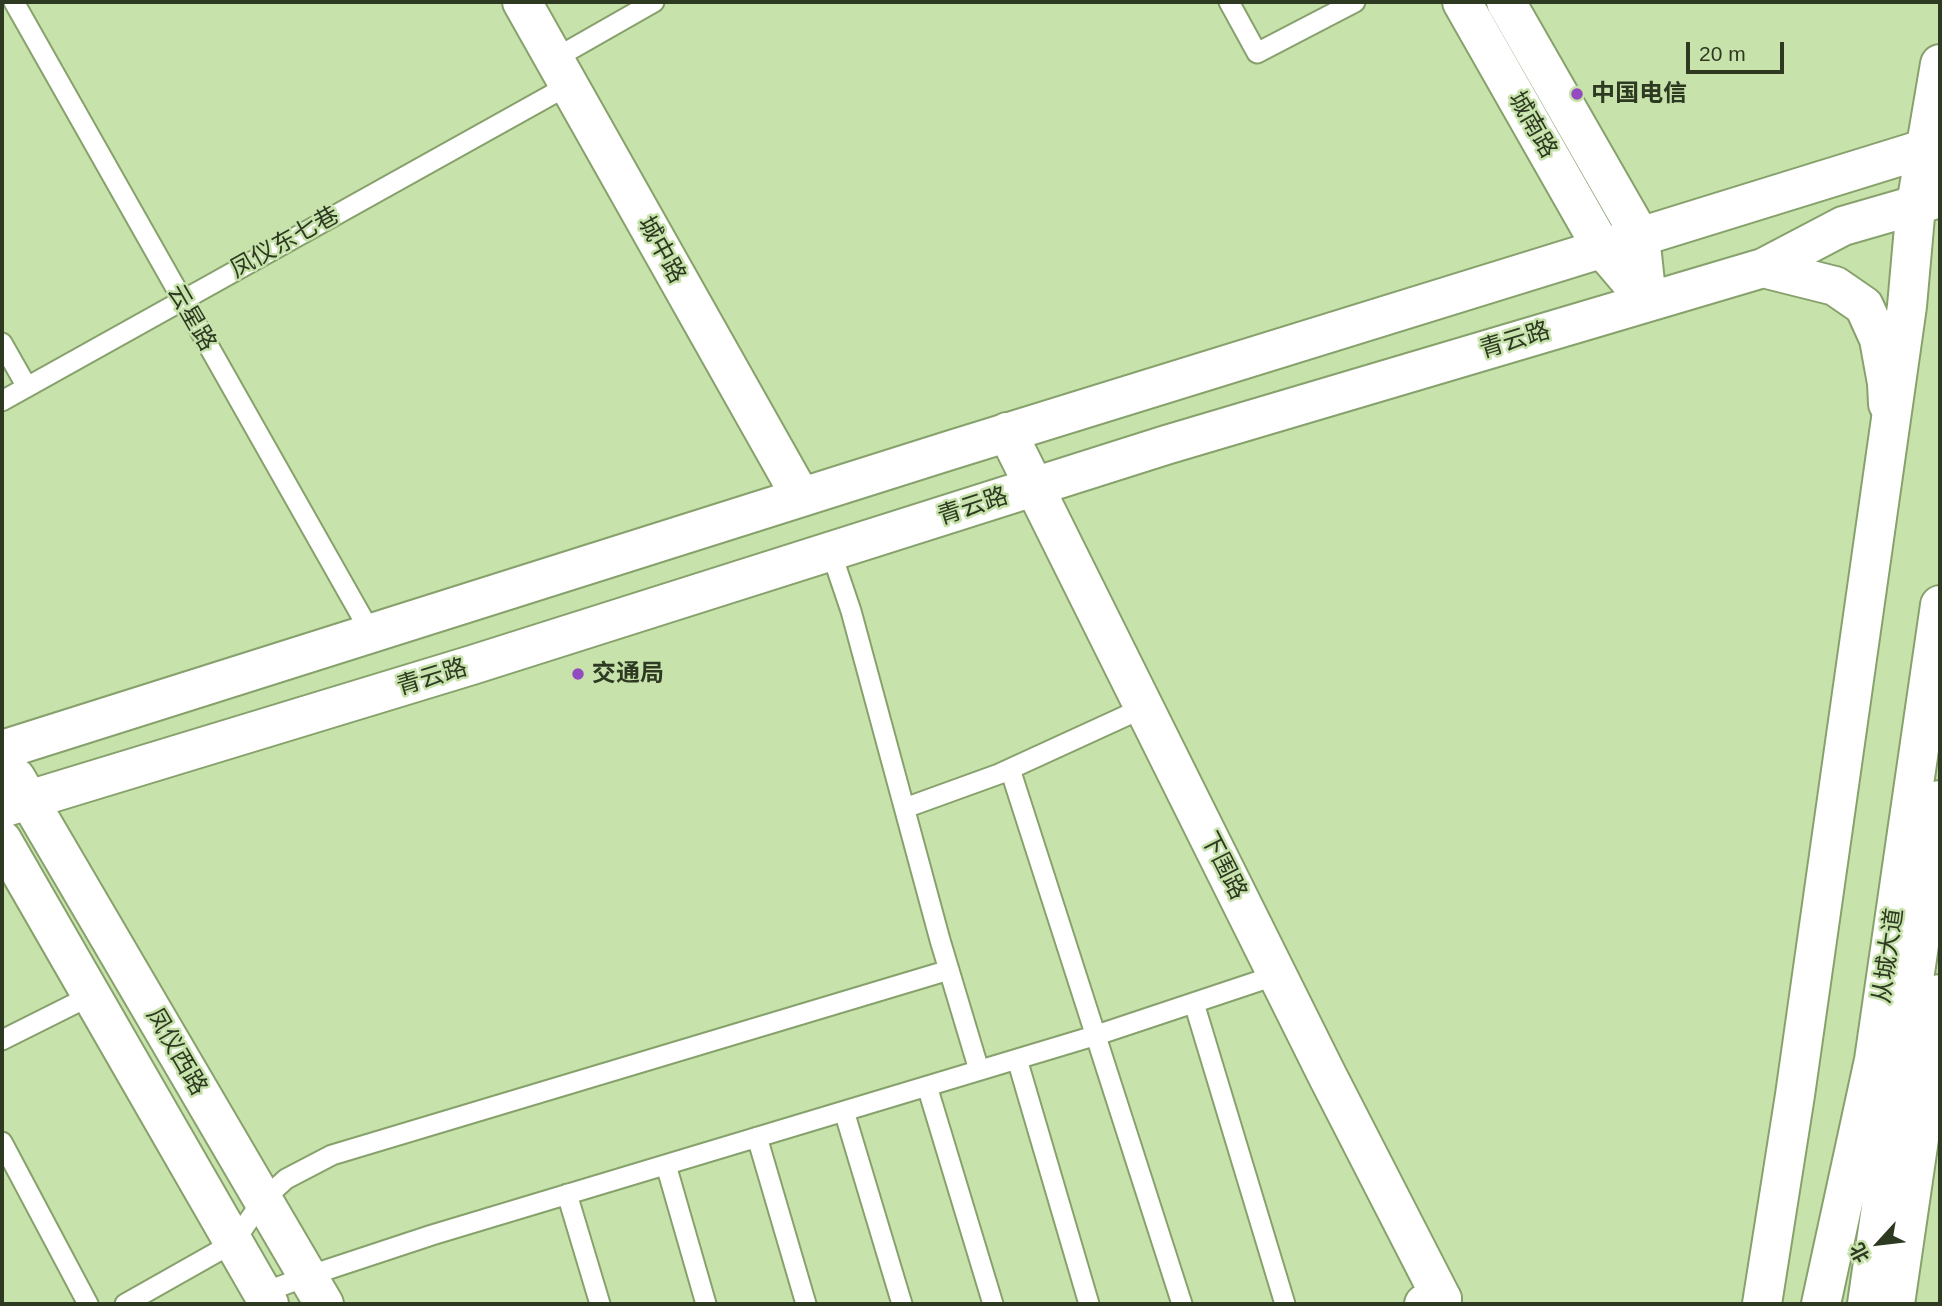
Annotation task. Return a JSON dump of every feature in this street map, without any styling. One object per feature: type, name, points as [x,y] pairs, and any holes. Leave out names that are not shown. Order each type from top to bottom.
[{"type":"main road","name":"城中路","points":[[522,2],[800,497]]},
{"type":"main road","name":"城南路","points":[[1462,2],[1602,248],[1647,301]]},
{"type":"main road","name":"城南路","points":[[1506,2],[1640,236]]},
{"type":"main road","points":[[1762,1304],[1799,1067],[1888,430],[1907,306],[1928,201],[1940,64]]},
{"type":"main road","points":[[2,752],[1007,432],[1933,146]]},
{"type":"main road","name":"青云路","points":[[15,804],[472,666],[1166,445],[1763,268],[1843,226],[1928,201]]},
{"type":"main road","points":[[1640,236],[1647,301]]},
{"type":"main road","points":[[1763,268],[1835,286],[1864,306],[1879,339],[1888,383],[1888,430]]},
{"type":"main road","name":"下围路","points":[[1007,432],[1277,975],[1433,1301]]},
{"type":"main road","name":"从城大道","points":[[1867,1304],[1888,1061],[1940,605]]},
{"type":"main road","name":"凤仪西路","points":[[2,752],[15,804],[263,1200],[316,1290]]},
{"type":"main road","name":"从城大道","points":[[1821,1304],[1888,1061],[1940,800]]},
{"type":"main road","name":"凤仪西路","points":[[2,840],[265,1299]]},
{"type":"main road","points":[[1895,1304],[1940,994]]},
{"type":"lane","name":"云星路","points":[[14,2],[371,633]]},
{"type":"lane","name":"凤仪东七巷","points":[[2,401],[181,300],[561,72],[654,2]]},
{"type":"lane","points":[[1228,2],[1257,53],[1355,2]]},
{"type":"lane","points":[[2,343],[27,387]]},
{"type":"lane","points":[[831,552],[851,611],[979,1070]]},
{"type":"lane","points":[[905,808],[1010,769],[1143,708]]},
{"type":"lane","points":[[1010,769],[1181,1304]]},
{"type":"lane","points":[[125,1304],[233,1243],[263,1200],[286,1179],[332,1155],[949,970]]},
{"type":"lane","points":[[265,1299],[316,1290],[567,1194],[1097,1035],[1277,975]]},
{"type":"lane","points":[[2,1040],[92,995]]},
{"type":"lane","points":[[1194,1003],[1285,1304]]},
{"type":"lane","points":[[1017,1059],[1089,1304]]},
{"type":"lane","points":[[927,1086],[993,1304]]},
{"type":"lane","points":[[844,1111],[902,1304]]},
{"type":"lane","points":[[757,1137],[806,1304]]},
{"type":"lane","points":[[2,1142],[88,1304]]},
{"type":"lane","points":[[666,1165],[706,1304]]},
{"type":"lane","points":[[567,1194],[600,1304]]},
{"type":"place","name":"中国电信","points":[[1577,94]]},
{"type":"place","name":"交通局","points":[[578,674]]}]
